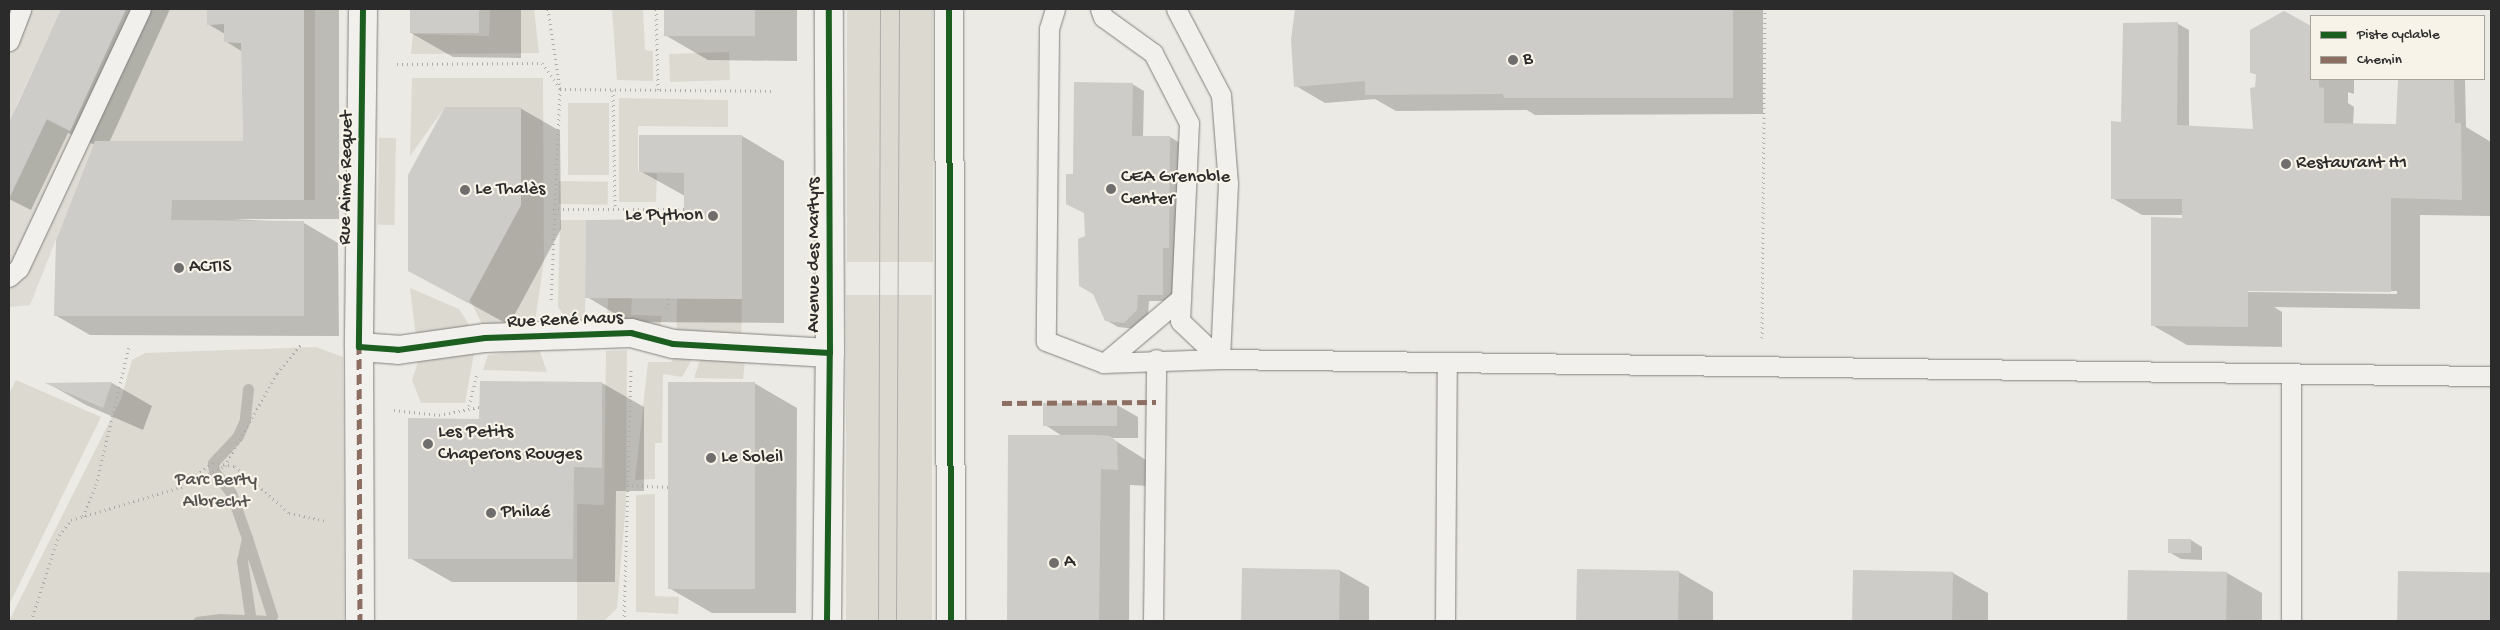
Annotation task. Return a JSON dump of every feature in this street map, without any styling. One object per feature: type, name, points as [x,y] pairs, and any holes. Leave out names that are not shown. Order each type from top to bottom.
[{"type":"main road","name":"Rue Aimé Requet","points":[[360,621],[359,348],[364,9]]},
{"type":"main road","name":"Avenue des Martyrs","points":[[827,621],[830,353],[828,9]]},
{"type":"main road","points":[[949,9],[951,621]]},
{"type":"main road","name":"Rue René Maus","points":[[359,348],[398,350],[485,338],[631,333],[673,344],[830,353]]},
{"type":"lane","points":[[9,42],[21,9]]},
{"type":"lane","points":[[9,277],[19,268],[141,9]]},
{"type":"lane","points":[[1056,9],[1049,29],[1046,341],[1104,363],[1156,359],[2491,376]]},
{"type":"lane","points":[[1100,9],[1103,17],[1152,53],[1189,123],[1180,321],[1220,360]]},
{"type":"lane","points":[[1177,10],[1221,94],[1228,183],[1220,360]]},
{"type":"lane","points":[[1104,363],[1181,298]]},
{"type":"lane","points":[[1154,621],[1156,359]]},
{"type":"lane","points":[[1445,621],[1447,362]]},
{"type":"lane","points":[[2291,373],[2291,621]]},
{"type":"path","points":[[548,9],[560,89],[552,209],[550,337]]},
{"type":"path","points":[[656,9],[658,90]]},
{"type":"path","points":[[1762,366],[1765,9]]},
{"type":"path","points":[[364,62],[413,65],[542,63],[560,89]]},
{"type":"path","points":[[560,89],[772,92]]},
{"type":"path","points":[[613,90],[615,209]]},
{"type":"path","points":[[552,209],[684,209]]},
{"type":"path","points":[[624,621],[631,333]]},
{"type":"path","points":[[31,621],[59,535],[70,520],[181,487],[225,466],[277,373],[301,344]]},
{"type":"path","points":[[82,516],[96,484],[129,346]]},
{"type":"path","points":[[384,409],[439,415],[479,406]]},
{"type":"path","points":[[181,487],[213,463],[235,466],[289,513],[359,526]]},
{"type":"path","points":[[627,485],[668,487]]},
{"type":"shaded area","points":[[9,9],[61,9],[16,106],[70,131],[126,9],[207,9],[207,25],[224,24],[224,42],[241,43],[243,141],[95,141],[30,305],[9,307]]},
{"type":"shaded area","points":[[220,614],[272,616],[278,621],[192,621],[196,617]]},
{"type":"green space","points":[[304,9],[315,9],[315,200],[304,200]]},
{"type":"green space","points":[[490,9],[534,9],[539,53],[411,54],[413,34],[489,36]]},
{"type":"green space","points":[[612,9],[643,9],[645,50],[653,51],[653,81],[617,80]]},
{"type":"green space","points":[[847,9],[933,9],[933,262],[847,262]]},
{"type":"green space","points":[[729,52],[730,80],[670,82],[669,54]]},
{"type":"green space","points":[[412,78],[543,78],[544,260],[534,329],[486,332],[470,300],[521,205],[520,107],[445,107],[410,156]]},
{"type":"green space","points":[[619,98],[728,100],[728,127],[638,126],[638,172],[657,174],[656,202],[619,202]]},
{"type":"green space","points":[[568,103],[609,103],[609,175],[568,175]]},
{"type":"green space","points":[[379,138],[396,138],[394,225],[377,225]]},
{"type":"green space","points":[[559,181],[608,182],[608,205],[559,204]]},
{"type":"green space","points":[[560,220],[586,220],[585,328],[576,327],[573,317],[566,319],[558,307]]},
{"type":"green space","points":[[410,288],[459,309],[475,334],[416,337]]},
{"type":"green space","points":[[846,295],[932,295],[932,621],[846,621]]},
{"type":"green space","points":[[608,298],[632,298],[631,315],[662,316],[659,333],[607,323]]},
{"type":"green space","points":[[677,298],[742,299],[741,338],[676,337]]},
{"type":"green space","name":"Parc Berty Albrecht","points":[[316,347],[343,357],[344,621],[9,621],[121,399],[132,360],[145,353]]},
{"type":"green space","points":[[539,349],[547,372],[483,370],[488,355]]},
{"type":"green space","points":[[627,350],[626,503],[617,608],[604,621],[577,621],[577,504],[604,505],[606,351]]},
{"type":"green space","points":[[677,352],[695,354],[682,377],[663,374],[662,443],[655,443],[655,479],[635,480],[648,362],[671,362]]},
{"type":"green space","points":[[474,353],[465,403],[421,403],[412,380],[419,359]]},
{"type":"green space","points":[[701,357],[745,361],[743,379],[694,378]]},
{"type":"green space","points":[[16,380],[101,417],[9,605],[9,394]]},
{"type":"green space","points":[[655,494],[655,596],[679,597],[678,614],[636,612],[636,495]]},
{"type":"building","points":[[61,9],[126,9],[70,131],[47,119],[9,199],[9,123]]},
{"type":"building","points":[[207,9],[304,9],[304,200],[172,200],[171,220],[304,221],[304,316],[54,316],[56,240],[95,141],[243,141],[241,43],[224,42],[224,24],[207,25]]},
{"type":"building","points":[[410,9],[479,9],[479,33],[410,33]]},
{"type":"building","points":[[664,9],[755,9],[755,36],[664,36]]},
{"type":"building","name":"B","points":[[1295,9],[1733,9],[1733,98],[1504,98],[1503,94],[1365,95],[1365,81],[1294,87],[1291,40]]},
{"type":"building","name":"Restaurant H1","points":[[2284,11],[2310,25],[2310,80],[2319,80],[2319,87],[2324,88],[2324,123],[2396,124],[2398,80],[2454,80],[2455,123],[2461,123],[2462,200],[2391,198],[2391,292],[2248,291],[2248,327],[2151,326],[2151,217],[2182,218],[2182,199],[2111,199],[2111,121],[2121,122],[2123,23],[2178,22],[2177,125],[2253,129],[2250,88],[2255,87],[2256,74],[2250,73],[2250,30]]},
{"type":"building","name":"CEA Grenoble Center","points":[[1074,82],[1133,83],[1132,136],[1170,136],[1169,248],[1163,248],[1163,295],[1138,295],[1137,310],[1124,323],[1105,321],[1093,294],[1079,286],[1078,239],[1085,236],[1084,213],[1066,204],[1066,174],[1073,174]]},
{"type":"building","name":"Le Thalès","points":[[445,107],[521,107],[521,205],[468,303],[408,271],[408,175]]},
{"type":"building","name":"Le Python","points":[[639,135],[742,135],[742,299],[585,298],[586,220],[684,219],[684,173],[639,172]]},
{"type":"building","name":"Philaé","points":[[480,381],[602,382],[602,468],[574,467],[573,559],[408,559],[408,418],[479,419]]},
{"type":"building","points":[[112,382],[103,408],[45,383]]},
{"type":"building","name":"Le Soleil","points":[[668,382],[755,382],[755,589],[668,589]]},
{"type":"building","points":[[1043,403],[1117,403],[1117,426],[1043,426]]},
{"type":"building","name":"A","points":[[1008,435],[1100,435],[1110,436],[1117,442],[1118,470],[1101,469],[1099,621],[1007,621]]},
{"type":"building","points":[[2168,539],[2191,539],[2191,553],[2168,553]]},
{"type":"building","points":[[1242,568],[1340,570],[1339,621],[1241,621]]},
{"type":"building","points":[[1577,569],[1679,571],[1678,621],[1576,621]]},
{"type":"building","points":[[1853,570],[1953,572],[1952,621],[1852,621]]},
{"type":"building","points":[[2128,570],[2227,572],[2226,621],[2127,621]]},
{"type":"building","points":[[2398,571],[2491,573],[2490,621],[2397,621]]},
{"type":"waterway","points":[[248,389],[245,420],[238,436],[213,463],[214,471],[231,493],[247,538],[242,561],[250,615]]},
{"type":"waterway","points":[[247,538],[272,616]]},
{"type":"tram line","points":[[878,621],[880,9]]},
{"type":"tram line","points":[[896,621],[899,9]]},
{"type":"marked path","points":[[359,344],[360,621]]},
{"type":"marked path","points":[[1002,403],[1156,402]]},
{"type":"cycle path","points":[[363,9],[359,347],[398,350],[485,338],[631,333],[673,344],[830,353]]},
{"type":"cycle path","points":[[827,621],[830,353],[829,9]]},
{"type":"cycle path","points":[[949,9],[951,621]]},
{"type":"place","name":"B","points":[[1513,60]]},
{"type":"place","name":"Restaurant H1","points":[[2286,164]]},
{"type":"place","name":"CEA Grenoble Center","points":[[1111,189]]},
{"type":"place","name":"Le Thalès","points":[[465,190]]},
{"type":"place","name":"Le Python","points":[[713,216]]},
{"type":"place","name":"ACTIS","points":[[179,268]]},
{"type":"place","name":"Les Petits Chaperons Rouges","points":[[428,444]]},
{"type":"place","name":"Le Soleil","points":[[711,458]]},
{"type":"place","name":"Philaé","points":[[491,513]]},
{"type":"place","name":"A","points":[[1054,563]]}]
